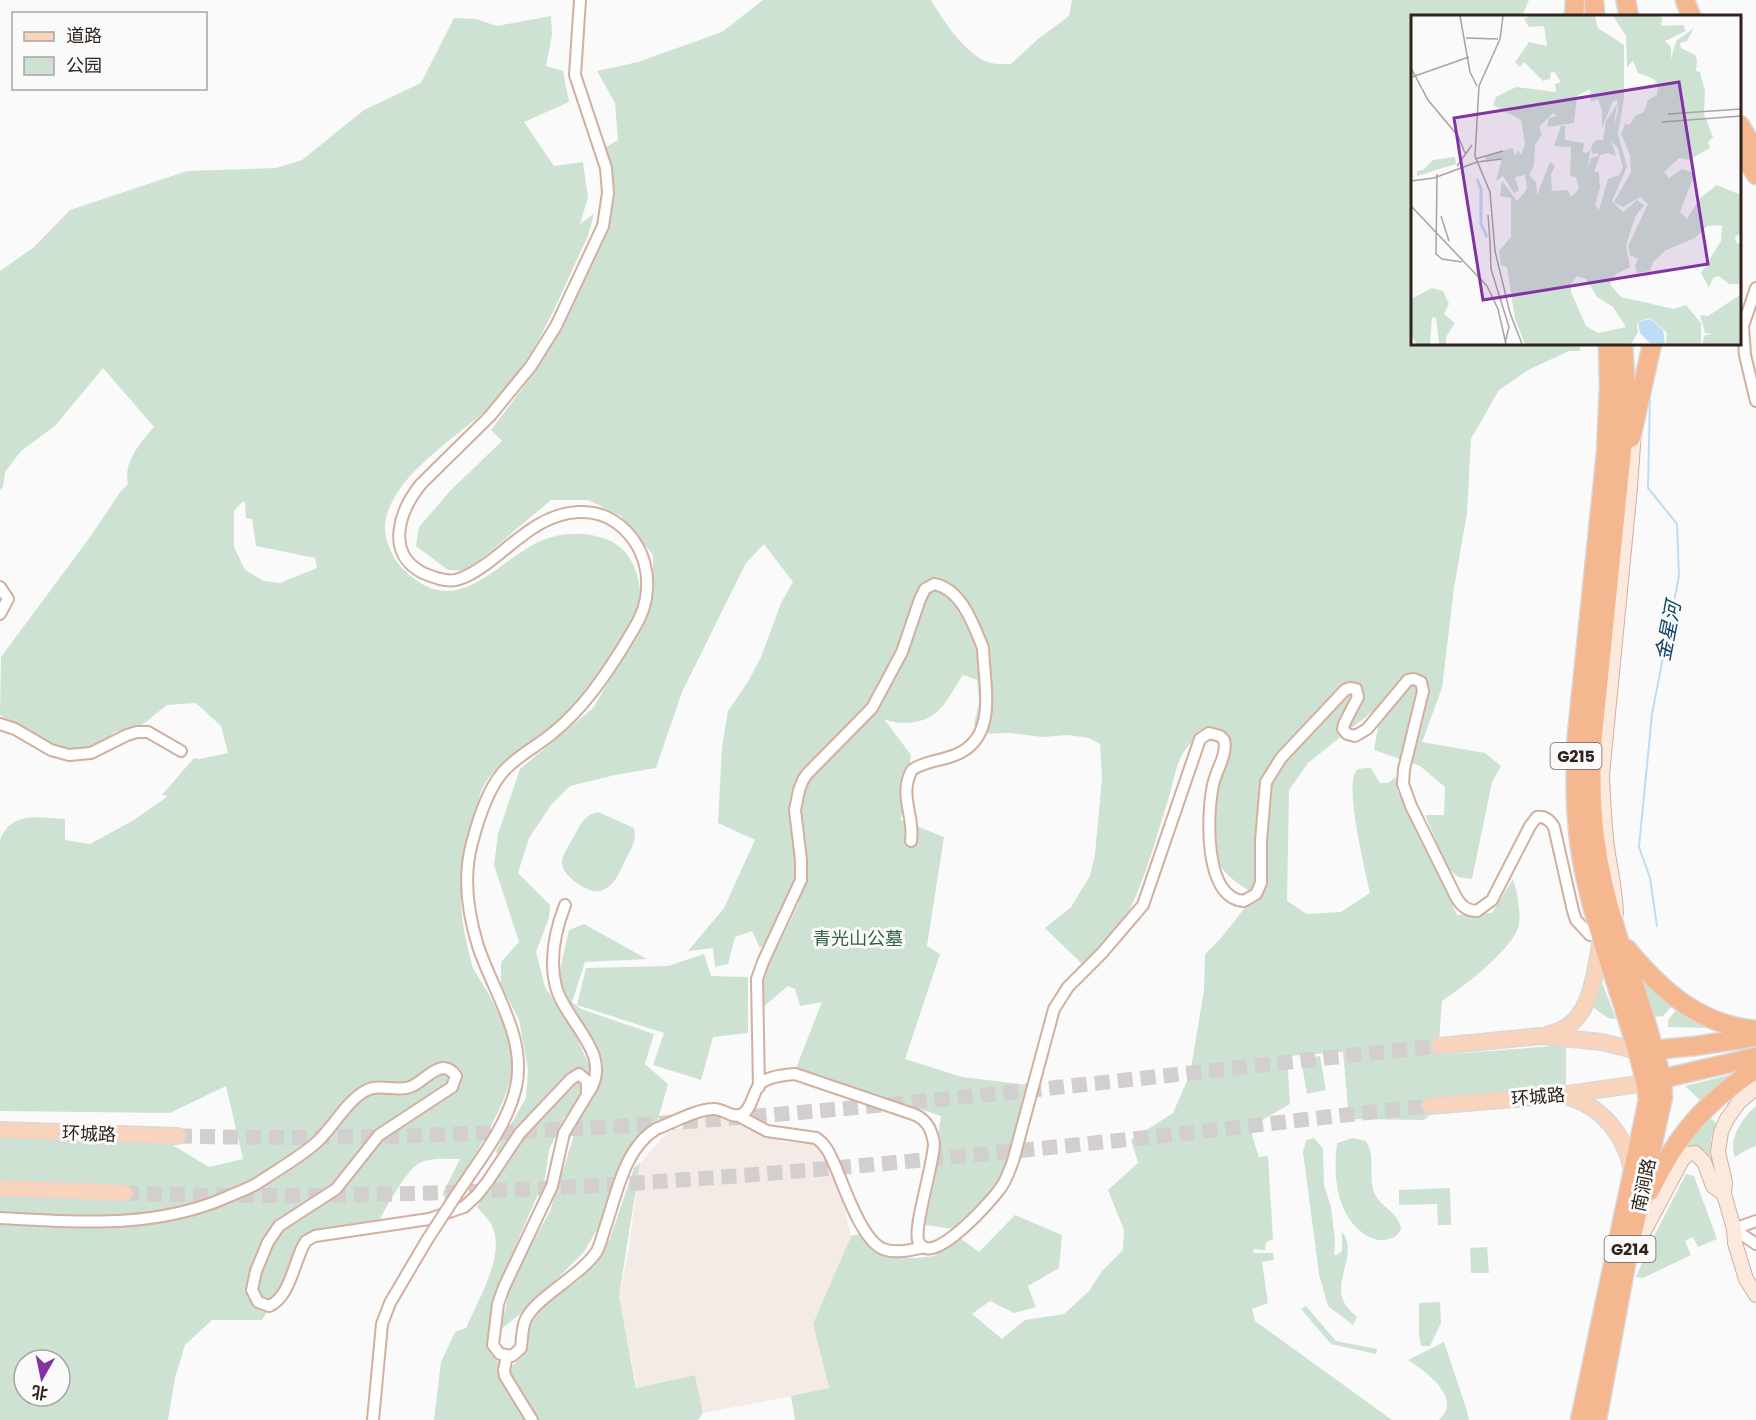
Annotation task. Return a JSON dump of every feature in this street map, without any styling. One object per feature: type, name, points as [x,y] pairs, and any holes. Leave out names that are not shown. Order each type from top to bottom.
[{"type":"highway","points":[[1574,15],[1575,0]]},
{"type":"highway","points":[[1594,0],[1595,15]]},
{"type":"highway","points":[[1626,0],[1629,15]]},
{"type":"highway","points":[[1672,0],[1678,15]]},
{"type":"highway","points":[[1685,0],[1691,15]]},
{"type":"highway","points":[[1741,127],[1756,153]]},
{"type":"highway","points":[[1741,151],[1756,176]]},
{"type":"highway","name":"G215","points":[[1608,345],[1609,398],[1606,453],[1611,486],[1590,775],[1595,851],[1612,935],[1646,1050]]},
{"type":"highway","points":[[1611,486],[1626,391],[1623,345]]},
{"type":"highway","name":"G215","points":[[1611,486],[1634,427],[1652,345]]},
{"type":"highway","points":[[1612,935],[1650,977],[1678,1001],[1712,1018],[1737,1027],[1756,1030]]},
{"type":"highway","points":[[1756,1037],[1646,1050],[1654,1081],[1756,1057]]},
{"type":"highway","points":[[1636,1220],[1663,1164],[1684,1131],[1719,1096],[1756,1069]]},
{"type":"highway","name":"南涧路","points":[[1580,1420],[1654,1081]]},
{"type":"highway","name":"南涧路","points":[[1597,1420],[1626,1264],[1663,1097],[1654,1081]]},
{"type":"main road","points":[[1439,1047],[1541,1036],[1561,1031],[1575,1019],[1584,1006],[1612,935]]},
{"type":"main road","points":[[1541,1036],[1602,1042],[1646,1050]]},
{"type":"main road","name":"环城路","points":[[1430,1106],[1561,1095],[1654,1081]]},
{"type":"main road","points":[[1561,1095],[1582,1102],[1612,1125],[1626,1147],[1633,1174]]},
{"type":"main road","name":"环城路","points":[[0,1130],[177,1136]]},
{"type":"main road","points":[[0,1188],[124,1193]]},
{"type":"street","points":[[373,1420],[382,1324],[390,1303],[502,1122],[513,1098],[516,1084],[518,1058],[510,1025],[478,946],[473,926],[468,880],[472,842],[489,796],[501,774],[510,764],[551,735],[574,715],[608,672],[642,614],[647,592],[646,569],[641,552],[628,533],[611,519],[590,512],[568,513],[547,519],[480,568],[455,580],[440,579],[419,571],[406,557],[399,535],[403,514],[412,495],[490,416],[545,345],[570,298],[603,226],[608,193],[606,168],[576,75],[580,0]]},
{"type":"street","points":[[1756,288],[1743,326],[1745,355],[1756,401]]},
{"type":"street","points":[[565,905],[557,927],[554,947],[555,979],[565,1009],[595,1056],[595,1076],[592,1087],[564,1133],[552,1186],[500,1296],[493,1344],[498,1353],[512,1356],[520,1350],[527,1316],[578,1272],[598,1248],[625,1168],[649,1134],[656,1129],[708,1110],[718,1109],[737,1115],[767,1131],[819,1140],[829,1153],[863,1227],[872,1241],[883,1248],[909,1251],[924,1246],[934,1247],[944,1244],[984,1207],[1004,1183],[1013,1161],[1054,1009],[1068,987],[1102,953],[1143,905],[1198,742],[1206,734],[1220,736],[1225,746],[1213,784],[1211,802],[1209,834],[1216,876],[1227,894],[1235,900],[1244,901],[1253,897],[1261,885],[1261,841],[1266,782],[1281,758],[1348,688],[1356,689],[1359,696],[1343,729],[1347,734],[1355,736],[1367,729],[1408,680],[1419,680],[1423,685],[1423,691],[1402,784],[1459,903],[1473,911],[1480,910],[1490,902],[1533,820],[1537,817],[1544,817],[1554,827],[1576,920],[1590,935],[1612,935],[1615,887],[1607,850],[1602,775],[1634,427]]},
{"type":"street","points":[[759,1087],[758,979],[801,880],[801,860],[795,820],[799,790],[807,774],[872,708],[902,652],[920,599],[925,590],[934,584],[948,589],[959,600],[983,648],[986,714],[982,731],[970,746],[958,754],[912,770],[907,782],[906,804],[912,823],[911,841]]},
{"type":"street","points":[[0,587],[8,599],[0,614]]},
{"type":"street","points":[[0,724],[15,729],[61,754],[91,753],[127,735],[142,731],[148,732],[181,751]]},
{"type":"street","points":[[0,1218],[87,1223],[113,1222],[167,1216],[200,1208],[255,1185],[312,1146],[363,1092],[377,1088],[408,1088],[438,1069],[451,1071],[456,1076],[452,1087],[379,1135],[336,1189],[279,1226],[261,1257],[253,1285],[254,1295],[258,1302],[269,1306],[275,1303],[283,1293],[298,1254],[310,1239],[320,1234],[429,1219],[458,1210],[477,1195],[520,1133],[575,1075],[582,1075],[586,1081],[586,1095]]},
{"type":"street","points":[[737,1115],[747,1110],[759,1087],[769,1079],[799,1075],[925,1120],[933,1134],[934,1144],[919,1227],[918,1240],[924,1246]]},
{"type":"street","points":[[1756,1088],[1733,1109],[1721,1132],[1718,1158],[1725,1182],[1724,1194],[1734,1229],[1735,1243],[1742,1267],[1756,1295]]},
{"type":"street","points":[[1626,1264],[1682,1160],[1688,1154],[1695,1153],[1699,1156],[1713,1185],[1724,1194]]},
{"type":"street","points":[[480,1158],[497,1168]]},
{"type":"street","points":[[1734,1229],[1756,1221]]},
{"type":"street","points":[[1734,1229],[1756,1244]]},
{"type":"street","points":[[507,1356],[504,1373],[532,1420]]},
{"type":"shaded area","points":[[713,1114],[743,1121],[758,1132],[782,1142],[813,1144],[820,1148],[838,1181],[851,1236],[813,1324],[829,1389],[703,1413],[695,1375],[637,1388],[619,1296],[629,1247],[640,1163],[667,1133]]},
{"type":"green space","name":"青光山公墓","points":[[763,0],[931,0],[954,33],[975,55],[990,63],[1011,64],[1038,39],[1069,16],[1072,0],[1529,0],[1522,15],[1411,15],[1411,345],[1580,345],[1580,351],[1569,351],[1528,370],[1499,390],[1471,439],[1467,513],[1454,588],[1442,688],[1422,742],[1485,753],[1501,766],[1492,782],[1472,879],[1458,877],[1448,868],[1425,815],[1444,815],[1445,787],[1420,766],[1374,750],[1382,704],[1308,763],[1289,790],[1287,901],[1307,914],[1341,912],[1370,893],[1354,809],[1353,778],[1357,770],[1362,768],[1371,768],[1380,783],[1388,783],[1396,777],[1397,790],[1457,915],[1492,913],[1513,879],[1518,901],[1519,924],[1508,944],[1474,977],[1442,1001],[1438,1055],[1566,1045],[1566,1089],[1429,1101],[1431,1114],[1424,1120],[1349,1119],[1343,1052],[1287,1056],[1290,1104],[1259,1122],[1252,1135],[1259,1157],[1268,1156],[1273,1239],[1266,1242],[1265,1250],[1254,1249],[1253,1253],[1273,1253],[1274,1260],[1262,1262],[1268,1303],[1252,1309],[1255,1321],[1392,1420],[795,1420],[791,1396],[829,1388],[813,1324],[851,1236],[859,1234],[879,1253],[916,1258],[934,1256],[960,1238],[979,1252],[1015,1215],[1062,1235],[1059,1268],[1028,1286],[1036,1307],[1014,1313],[990,1301],[972,1314],[1002,1339],[1025,1320],[1064,1314],[1089,1291],[1102,1271],[1123,1250],[1124,1230],[1108,1190],[1138,1163],[1131,1140],[1173,1113],[1190,1074],[1204,990],[1205,954],[1256,895],[1234,881],[1218,861],[1214,848],[1212,818],[1227,743],[1216,731],[1203,733],[1185,750],[1177,766],[1147,868],[1126,917],[1109,939],[1082,964],[1045,928],[1071,907],[1090,876],[1095,854],[1102,778],[1100,744],[1089,738],[1068,735],[1042,737],[1009,733],[980,734],[974,725],[979,702],[977,680],[963,675],[945,703],[926,719],[897,723],[884,719],[911,755],[901,820],[944,837],[927,946],[940,954],[905,1059],[962,1077],[1029,1085],[1014,1142],[996,1189],[955,1229],[925,1225],[941,1116],[796,1068],[822,1002],[800,1006],[795,989],[788,986],[762,1008],[762,979],[798,905],[804,887],[796,830],[801,794],[811,773],[799,789],[794,819],[795,892],[775,935],[760,948],[752,931],[735,937],[728,964],[715,967],[713,948],[688,951],[724,908],[755,840],[718,823],[722,747],[728,711],[761,657],[781,603],[793,582],[764,544],[746,563],[682,692],[656,768],[570,786],[551,805],[529,838],[518,873],[550,905],[549,918],[536,952],[545,987],[572,1027],[590,1067],[598,1055],[568,1005],[559,974],[569,930],[584,924],[647,959],[585,962],[572,1002],[581,1009],[654,1034],[645,1064],[668,1084],[657,1123],[628,1148],[607,1212],[584,1252],[529,1307],[501,1329],[511,1282],[550,1211],[575,1132],[565,1116],[549,1150],[545,1178],[497,1289],[487,1336],[493,1356],[499,1364],[512,1366],[524,1355],[531,1324],[541,1308],[579,1280],[609,1241],[634,1168],[640,1163],[619,1296],[636,1388],[695,1375],[703,1413],[698,1420],[434,1420],[441,1362],[455,1332],[466,1328],[489,1277],[496,1250],[491,1223],[477,1207],[506,1158],[495,1152],[526,1098],[528,1070],[519,1020],[501,985],[501,962],[519,942],[494,865],[498,834],[520,769],[593,708],[635,637],[653,594],[653,555],[621,516],[588,500],[551,500],[467,571],[448,570],[416,546],[419,527],[450,491],[502,441],[491,430],[534,373],[550,346],[604,235],[611,208],[613,181],[604,148],[618,140],[615,103],[597,71],[638,62],[722,32]],"holes":[[[863,709],[874,715],[816,767]]]},
{"type":"green space","points":[[551,16],[552,35],[546,66],[563,71],[569,102],[524,122],[554,166],[583,162],[588,198],[580,224],[594,214],[588,236],[530,355],[505,391],[473,422],[434,453],[402,487],[390,505],[385,525],[386,537],[399,565],[422,584],[440,590],[457,590],[489,575],[538,542],[555,536],[572,534],[598,536],[619,546],[628,556],[637,575],[640,591],[635,617],[586,689],[545,732],[512,755],[493,772],[477,803],[463,871],[461,897],[463,925],[473,968],[489,994],[506,1031],[513,1058],[510,1081],[496,1117],[446,1204],[443,1193],[460,1159],[433,1159],[418,1164],[403,1181],[380,1219],[314,1232],[307,1236],[297,1249],[280,1291],[262,1320],[212,1320],[185,1345],[175,1378],[168,1420],[0,1420],[0,1134],[175,1136],[174,1146],[209,1167],[243,1159],[226,1086],[170,1113],[0,1111],[0,840],[5,830],[19,820],[27,818],[65,819],[65,840],[90,844],[134,820],[168,796],[162,795],[194,758],[200,759],[228,753],[221,726],[196,703],[167,705],[142,725],[115,732],[88,752],[62,751],[0,715],[1,657],[128,484],[130,461],[138,446],[154,427],[103,368],[55,426],[21,451],[5,472],[3,487],[0,490],[0,271],[34,247],[70,210],[187,171],[276,168],[302,160],[364,110],[421,83],[454,18],[476,19],[497,26]],"holes":[[[242,502],[245,502],[246,518],[252,519],[256,546],[315,558],[317,568],[280,583],[264,581],[245,570],[234,547],[234,511]]]},
{"type":"green space","points":[[598,812],[634,828],[635,836],[632,848],[616,878],[610,886],[595,891],[583,887],[571,878],[562,863],[566,850],[582,822],[593,813]]},
{"type":"green space","points":[[704,954],[711,976],[748,977],[748,1033],[713,1037],[701,1080],[653,1065],[664,1033],[577,1005],[586,968],[668,966]]},
{"type":"green space","points":[[1642,976],[1672,1006],[1663,1016],[1654,1017]]},
{"type":"green space","points":[[1600,977],[1616,1019],[1608,1018],[1591,1006]]},
{"type":"green space","points":[[1677,1009],[1715,1028],[1668,1027],[1668,1020]]},
{"type":"green space","points":[[1320,1056],[1326,1090],[1307,1094],[1301,1059]]},
{"type":"green space","points":[[1740,1072],[1703,1103],[1685,1086]]},
{"type":"green space","points":[[1756,1106],[1756,1146],[1735,1157],[1733,1143],[1735,1136],[1746,1116]]},
{"type":"green space","points":[[1707,1115],[1716,1123],[1711,1140],[1710,1161],[1699,1148],[1691,1147],[1683,1150]]},
{"type":"green space","points":[[1314,1138],[1323,1149],[1324,1185],[1331,1207],[1335,1240],[1334,1255],[1342,1251],[1342,1232],[1347,1240],[1347,1259],[1341,1289],[1342,1298],[1347,1307],[1357,1317],[1353,1325],[1328,1306],[1319,1274],[1303,1152],[1306,1140]]},
{"type":"green space","points":[[1353,1138],[1366,1141],[1369,1147],[1374,1192],[1400,1224],[1401,1230],[1395,1237],[1379,1240],[1364,1234],[1347,1216],[1342,1205],[1336,1181],[1337,1143]]},
{"type":"green space","points":[[1686,1174],[1694,1176],[1717,1239],[1698,1247],[1693,1237],[1685,1241],[1691,1255],[1643,1278],[1636,1277],[1651,1242]]},
{"type":"green space","points":[[1450,1188],[1451,1225],[1438,1225],[1437,1204],[1399,1205],[1399,1190]]},
{"type":"green space","points":[[1487,1247],[1489,1273],[1471,1273],[1470,1248]]},
{"type":"green space","points":[[1440,1302],[1441,1323],[1430,1346],[1421,1346],[1419,1303]]},
{"type":"green space","points":[[1306,1306],[1336,1341],[1377,1349],[1376,1354],[1331,1344],[1301,1309]]},
{"type":"green space","points":[[1444,1342],[1469,1420],[1439,1420],[1447,1406],[1442,1390],[1432,1378],[1408,1360]]},
{"type":"waterway","name":"金星河","points":[[1616,0],[1619,15]]},
{"type":"waterway","name":"金星河","points":[[1650,394],[1648,488],[1677,524],[1679,576],[1652,714],[1639,847],[1650,878],[1657,926]]},
{"type":"tunnel","points":[[177,1136],[335,1137],[493,1133],[651,1124],[967,1097],[1439,1046]]},
{"type":"tunnel","points":[[124,1193],[384,1194],[514,1190],[644,1182],[903,1162],[1430,1106]]}]
